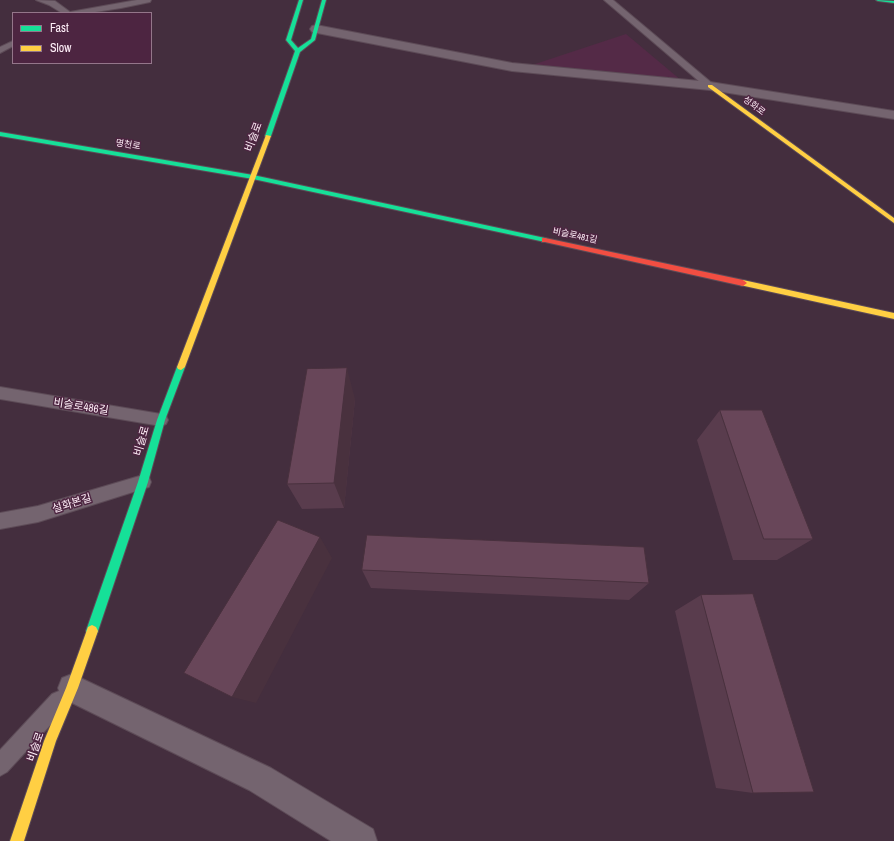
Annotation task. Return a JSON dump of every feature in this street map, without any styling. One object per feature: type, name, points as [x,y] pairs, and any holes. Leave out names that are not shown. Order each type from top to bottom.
[{"type":"main road","points":[[301,0],[288,40],[298,51],[313,40],[324,0]]},
{"type":"main road","points":[[878,0],[894,2]]},
{"type":"main road","name":"비슬로","points":[[17,841],[50,741],[72,688],[143,482],[161,420],[253,177],[298,51]]},
{"type":"main road","name":"성화로","points":[[710,86],[894,221]]},
{"type":"main road","name":"명천로","points":[[0,134],[253,177]]},
{"type":"main road","name":"비슬로481길","points":[[253,177],[894,316]]},
{"type":"street","points":[[316,29],[512,67],[710,86],[894,115]]},
{"type":"street","points":[[72,688],[260,779],[361,841]]},
{"type":"lane","points":[[40,0],[52,3],[66,12]]},
{"type":"lane","points":[[80,12],[121,6],[146,0]]},
{"type":"lane","name":"성화로","points":[[608,0],[710,86]]},
{"type":"lane","points":[[0,50],[12,44]]},
{"type":"lane","name":"비슬로486길","points":[[0,393],[161,420]]},
{"type":"lane","name":"설화본길","points":[[0,520],[38,514],[143,482]]},
{"type":"lane","points":[[0,765],[72,688]]},
{"type":"shaded area","points":[[626,34],[682,81],[523,68]]},
{"type":"building","points":[[347,368],[334,483],[287,484],[307,369]]},
{"type":"building","points":[[720,410],[762,410],[813,539],[764,539]]},
{"type":"building","points":[[278,520],[320,537],[232,697],[184,673]]},
{"type":"building","points":[[367,535],[644,547],[649,583],[362,570]]},
{"type":"building","points":[[753,594],[814,792],[753,793],[701,595]]},
{"type":"traffic: fast","points":[[298,51],[288,40],[301,0]]},
{"type":"traffic: fast","points":[[268,136],[298,51],[313,40],[324,0]]},
{"type":"traffic: fast","points":[[878,0],[894,2]]},
{"type":"traffic: fast","points":[[0,134],[253,177],[545,240]]},
{"type":"traffic: fast","points":[[92,631],[143,482],[161,420],[181,367]]},
{"type":"traffic: slow","points":[[710,86],[894,221]]},
{"type":"traffic: slow","points":[[181,367],[268,136]]},
{"type":"traffic: slow","points":[[743,283],[894,316]]},
{"type":"traffic: slow","points":[[17,841],[50,741],[72,688],[92,631]]},
{"type":"traffic: jam","points":[[545,240],[743,283]]}]
